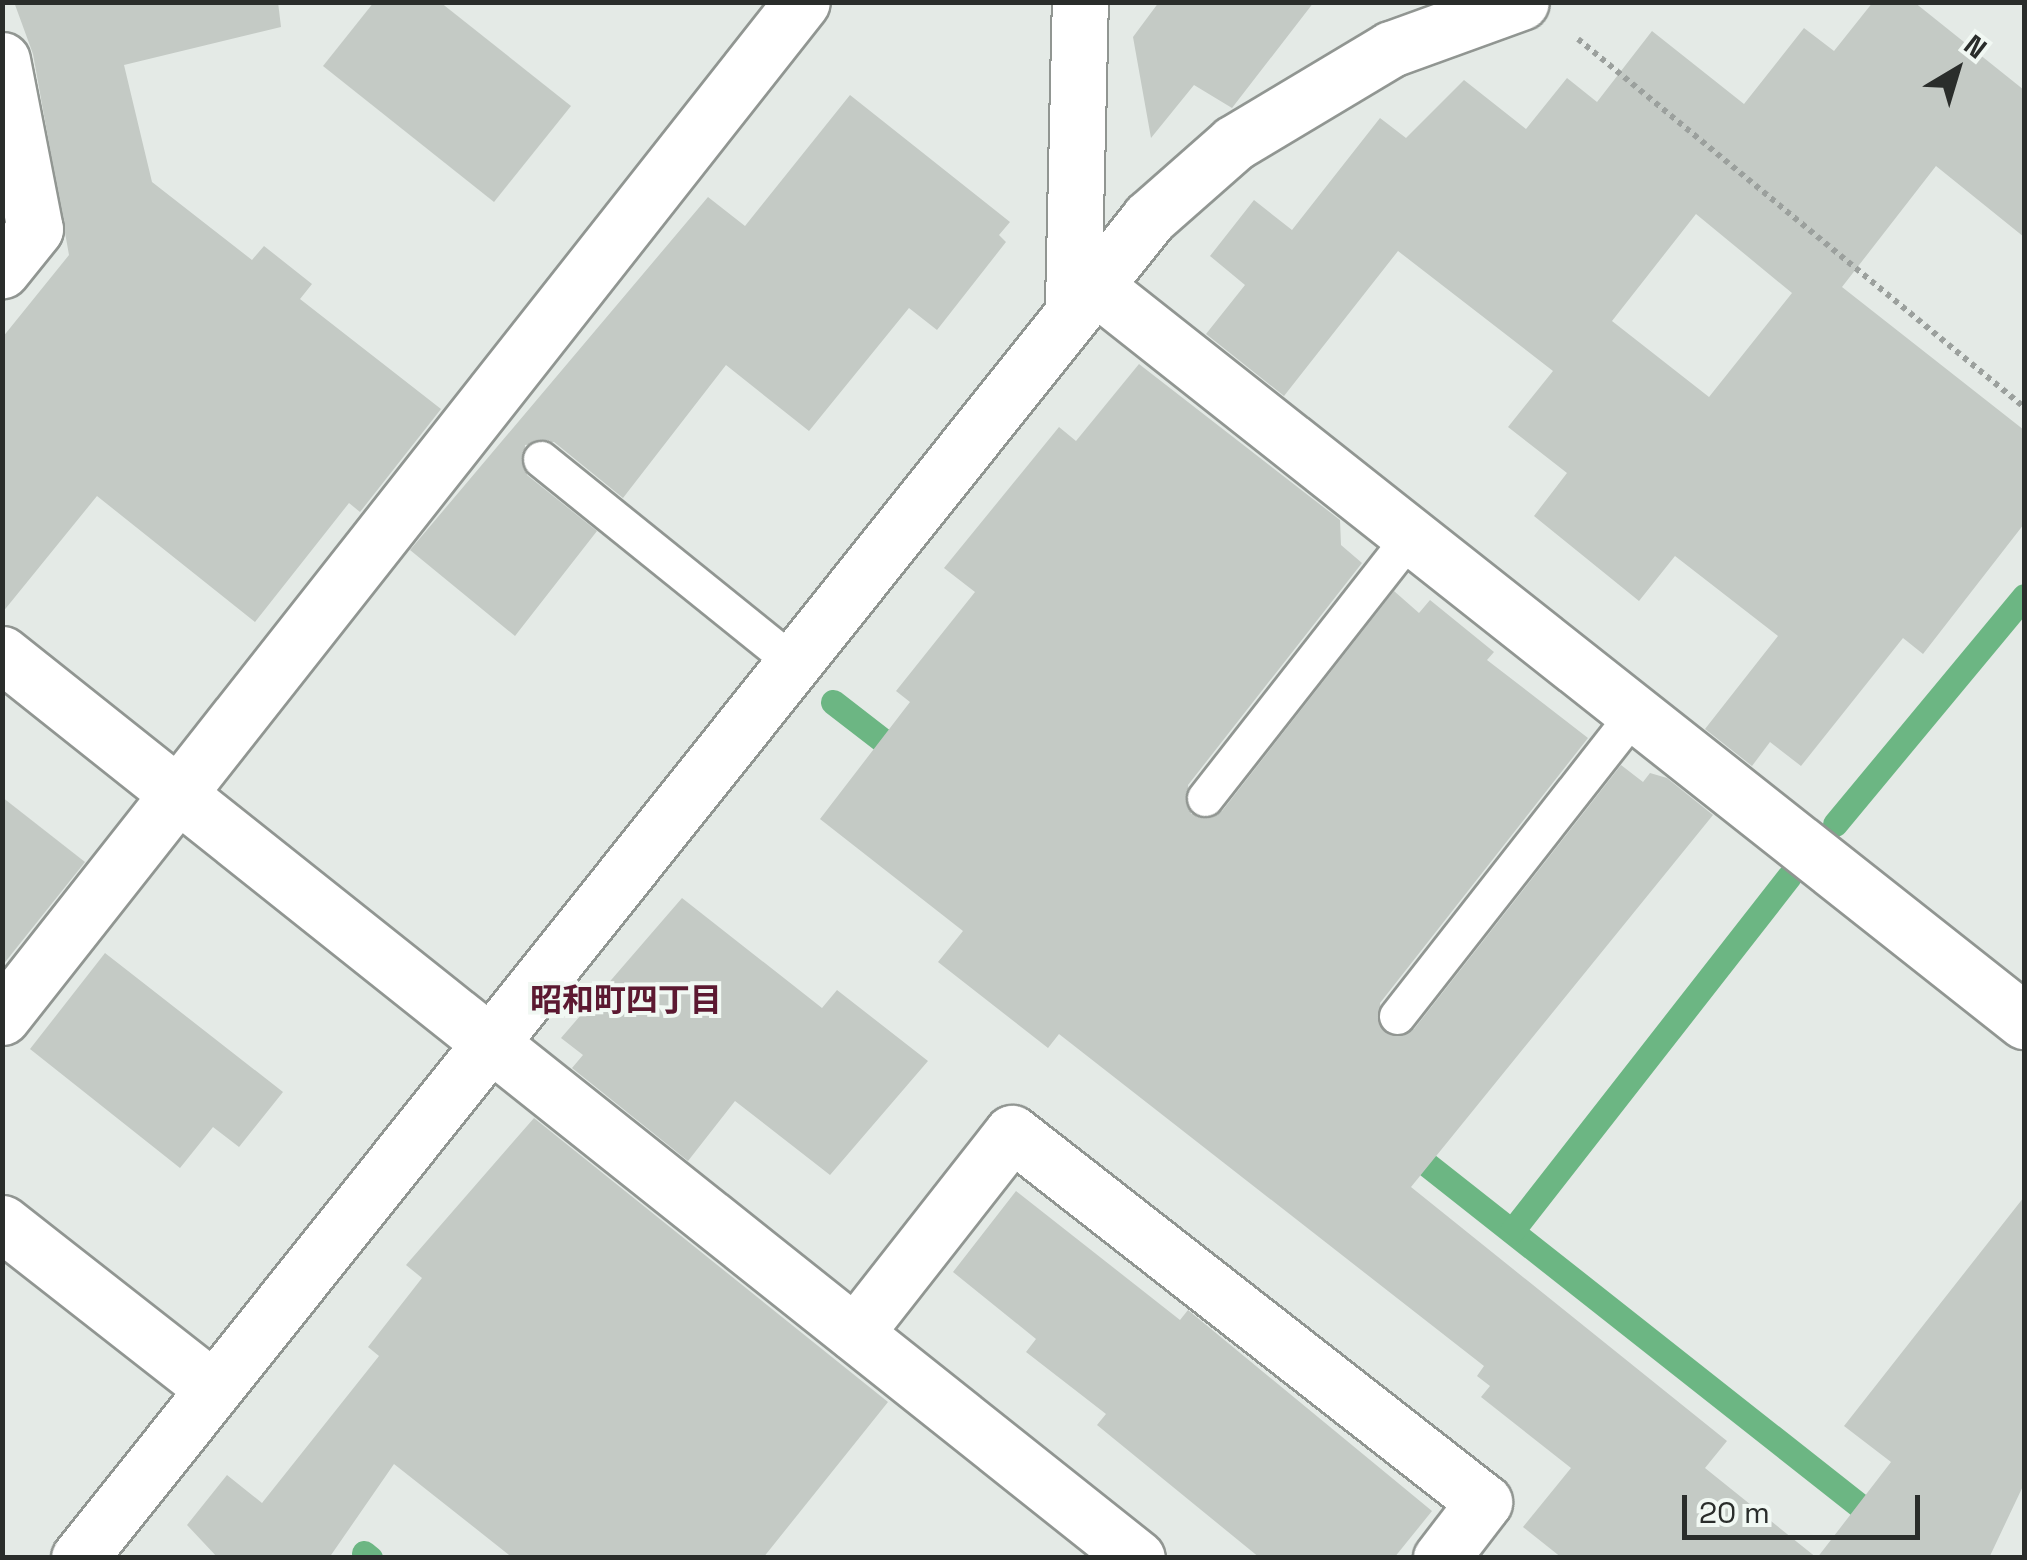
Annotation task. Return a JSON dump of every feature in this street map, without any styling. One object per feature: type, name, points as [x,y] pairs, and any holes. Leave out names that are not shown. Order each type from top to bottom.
[{"type":"street","points":[[2,1017],[802,2]]},
{"type":"street","points":[[1080,2],[1082,294]]},
{"type":"street","points":[[80,1558],[1082,294],[1234,142],[1390,49],[1542,15]]},
{"type":"street","points":[[2,60],[35,229],[2,270]]},
{"type":"street","points":[[1082,294],[1412,536],[2024,1020]]},
{"type":"street","points":[[2,654],[1137,1558]]},
{"type":"street","points":[[856,1333],[1012,1133],[1484,1502],[1441,1558]]},
{"type":"street","points":[[2,1222],[214,1389]]},
{"type":"lane","points":[[541,459],[791,661]]},
{"type":"lane","points":[[1204,798],[1412,536]]},
{"type":"lane","points":[[1397,1016],[1635,713]]},
{"type":"path","points":[[1542,15],[2024,408]]},
{"type":"building","points":[[14,2],[278,2],[281,27],[124,65],[152,182],[252,260],[264,246],[312,284],[300,299],[441,409],[360,512],[349,503],[255,622],[97,496],[2,613],[2,338],[69,255],[33,54]]},
{"type":"building","points":[[374,2],[440,2],[571,106],[494,202],[323,66]]},
{"type":"building","points":[[1159,2],[1314,2],[1232,108],[1194,85],[1151,138],[1133,37]]},
{"type":"building","points":[[1873,2],[1914,2],[2024,90],[2024,237],[1936,166],[1842,287],[2024,430],[2024,524],[1923,654],[1903,638],[1801,766],[1770,742],[1752,766],[1705,729],[1778,636],[1675,556],[1639,601],[1534,516],[1567,473],[1508,427],[1553,371],[1398,251],[1284,396],[1206,334],[1245,285],[1210,256],[1254,200],[1292,230],[1380,118],[1406,138],[1464,80],[1526,129],[1567,78],[1597,102],[1652,31],[1744,104],[1804,28],[1834,51]],"holes":[[[1696,214],[1792,293],[1709,397],[1612,321]]]},
{"type":"building","points":[[850,95],[1010,222],[999,235],[1006,242],[937,330],[909,308],[809,431],[726,365],[623,498],[554,442],[525,445],[527,475],[597,531],[515,636],[410,550],[708,197],[745,226]]},
{"type":"building","points":[[1139,364],[1340,520],[1341,545],[1362,563],[1188,785],[1191,814],[1222,811],[1394,591],[1419,613],[1430,600],[1494,652],[1487,660],[1588,738],[1380,1003],[1385,1033],[1414,1029],[1621,765],[1643,782],[1650,773],[1667,778],[1713,815],[1411,1187],[1727,1441],[1705,1468],[1817,1558],[1562,1558],[1523,1527],[1571,1468],[1481,1397],[1490,1386],[1477,1376],[1484,1366],[1059,1034],[1048,1048],[938,962],[963,931],[820,819],[910,702],[896,691],[975,592],[944,568],[1059,427],[1076,441]]},
{"type":"building","points":[[2,797],[85,862],[2,966]]},
{"type":"building","points":[[682,898],[822,1008],[837,990],[928,1061],[830,1175],[735,1101],[688,1161],[572,1068],[583,1055],[561,1038]]},
{"type":"building","points":[[105,953],[283,1092],[239,1147],[213,1127],[180,1168],[30,1049]]},
{"type":"building","points":[[534,1118],[888,1402],[763,1558],[513,1558],[394,1464],[329,1558],[218,1558],[187,1525],[227,1475],[262,1503],[379,1356],[368,1347],[422,1278],[406,1265]]},
{"type":"building","points":[[1016,1191],[1180,1320],[1188,1310],[1432,1511],[1394,1558],[1260,1558],[1097,1425],[1106,1414],[1026,1352],[1036,1339],[953,1272]]},
{"type":"building","points":[[2024,1197],[2024,1484],[1989,1558],[1817,1558],[1891,1462],[1844,1426]]},
{"type":"waterway","points":[[1835,824],[2024,596]]},
{"type":"waterway","points":[[833,702],[908,760]]},
{"type":"waterway","points":[[1512,1231],[1789,876]]},
{"type":"waterway","points":[[1401,1144],[1884,1525]]},
{"type":"waterway","points":[[364,1553],[370,1558]]},
{"type":"district","name":"昭和町四丁目","points":[[626,1000]]}]
